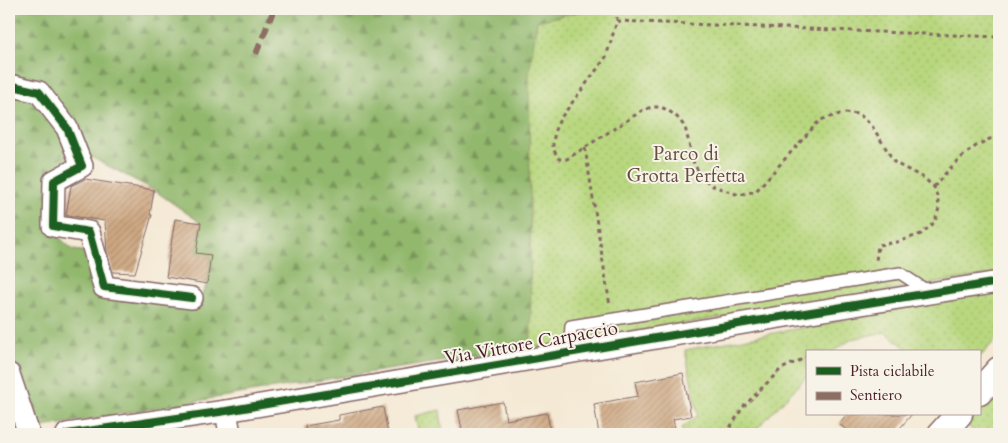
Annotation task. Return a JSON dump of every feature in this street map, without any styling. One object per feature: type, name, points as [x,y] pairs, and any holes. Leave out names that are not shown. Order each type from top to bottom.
[{"type":"street","points":[[9,85],[39,92],[67,128],[82,166],[54,182],[54,226],[89,232],[104,287],[192,298]]},
{"type":"street","name":"Via Vittore Carpaccio","points":[[67,434],[226,411],[774,318],[999,282]]},
{"type":"street","points":[[980,391],[999,370]]},
{"type":"street","points":[[9,374],[29,434]]},
{"type":"street","points":[[226,411],[230,434]]},
{"type":"lane","points":[[569,353],[571,326],[612,319],[900,273],[930,293]]},
{"type":"path","points":[[617,9],[617,22],[606,57],[560,119],[555,130],[553,149],[559,159],[567,159],[643,110],[661,107],[669,111],[685,126],[694,164],[702,177],[713,186],[739,195],[756,191],[820,120],[843,113],[860,114],[872,126],[894,162],[924,178],[934,187],[939,208],[935,222],[921,234],[897,242],[878,245],[874,277]]},
{"type":"path","points":[[617,22],[999,36]]},
{"type":"path","points":[[934,187],[944,174],[968,152],[999,136]]},
{"type":"path","points":[[585,148],[612,319]]},
{"type":"path","points":[[726,434],[743,407],[781,369],[806,357]]},
{"type":"green space","points":[[13,9],[740,9],[746,23],[731,42],[546,41],[549,167],[587,227],[656,234],[693,251],[727,233],[682,217],[668,204],[686,179],[698,145],[728,135],[772,127],[793,136],[784,157],[764,165],[747,165],[719,176],[721,190],[797,209],[806,182],[808,143],[842,135],[877,147],[852,211],[892,221],[985,204],[999,199],[999,273],[334,378],[37,428],[9,347],[9,89],[37,94],[65,129],[74,167],[52,180],[48,227],[73,250],[90,252],[103,292],[198,303],[207,284],[211,256],[196,253],[201,223],[154,190],[89,156],[70,126],[41,89],[9,82],[9,43]]},
{"type":"green space","name":"Parco di Grotta Perfetta","points":[[591,9],[999,9],[999,273],[531,348],[529,73],[537,21]]},
{"type":"green space","points":[[999,290],[999,336],[980,357],[980,350],[908,350],[885,332],[852,339],[835,350],[806,350],[806,377],[752,434],[683,434],[682,428],[698,415],[685,350]]},
{"type":"green space","points":[[999,391],[999,434],[977,434],[967,425],[975,416],[980,416],[980,411]]},
{"type":"green space","points":[[440,410],[443,434],[419,434],[415,416]]},
{"type":"building","points":[[85,179],[154,190],[150,215],[152,215],[135,273],[113,272],[107,252],[105,221],[66,215],[71,186]]},
{"type":"building","points":[[175,219],[201,223],[196,253],[211,255],[207,284],[166,277]]},
{"type":"building","points":[[683,373],[691,416],[673,419],[676,434],[599,434],[594,404],[638,396],[635,382]]},
{"type":"building","points":[[503,402],[506,420],[547,413],[551,434],[463,434],[458,410]]},
{"type":"building","points":[[383,407],[388,434],[306,434],[305,426],[339,420],[339,415]]},
{"type":"building","points":[[845,416],[910,416],[895,434],[852,434],[839,424]]},
{"type":"marked path","points":[[256,54],[274,9]]},
{"type":"cycle path","points":[[9,85],[39,92],[67,128],[82,166],[54,181],[53,226],[89,232],[104,287],[192,298]]},
{"type":"cycle path","points":[[67,434],[226,411],[774,318],[999,282]]}]
